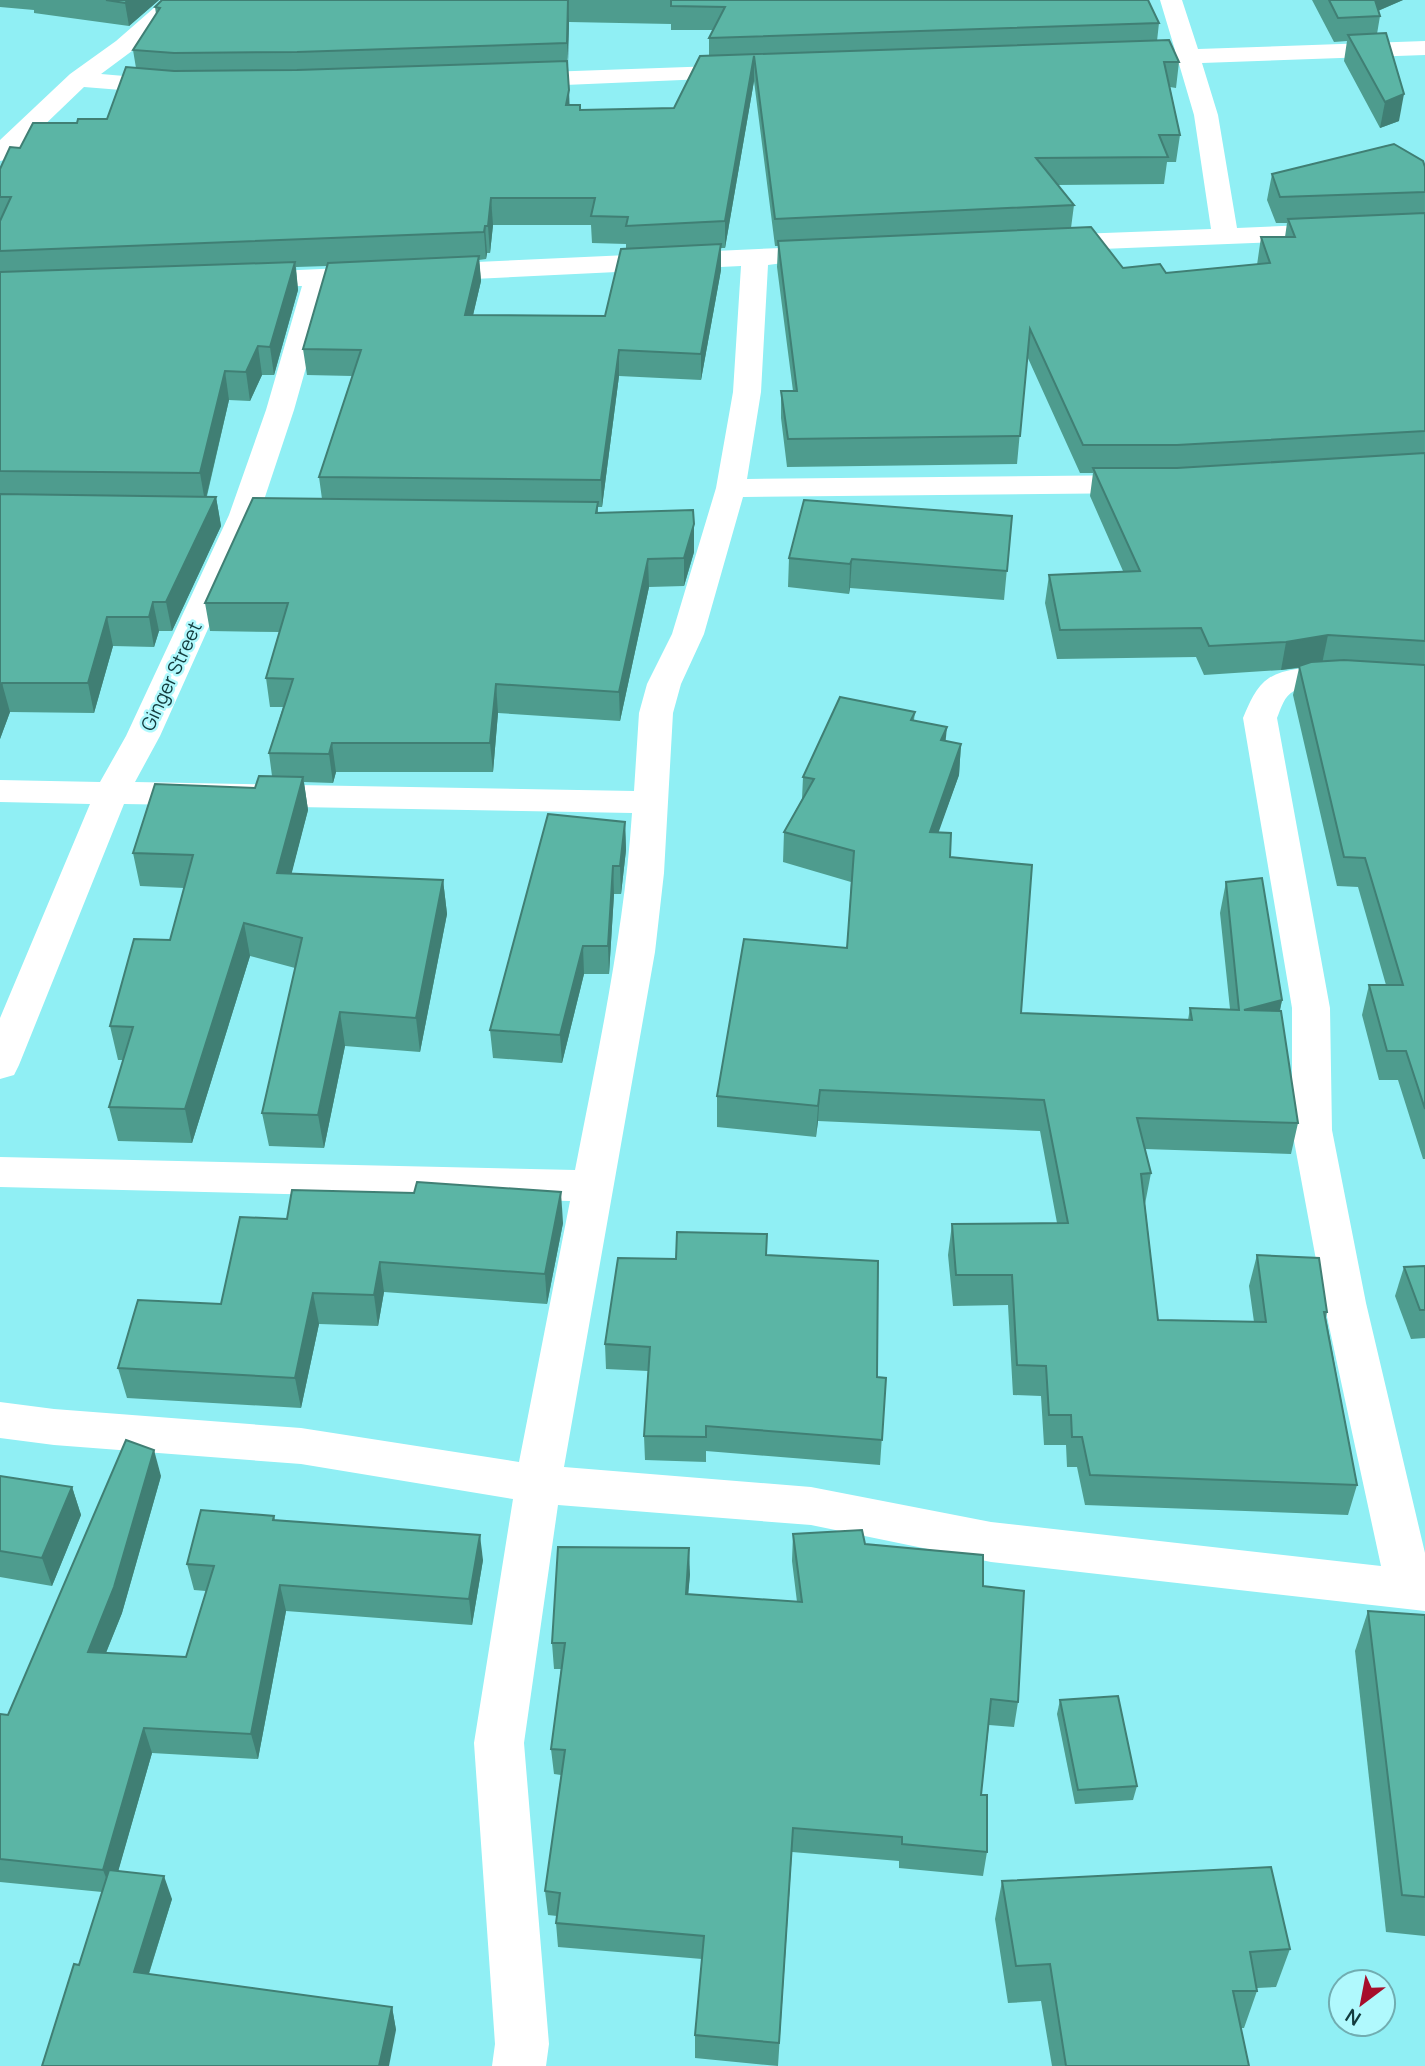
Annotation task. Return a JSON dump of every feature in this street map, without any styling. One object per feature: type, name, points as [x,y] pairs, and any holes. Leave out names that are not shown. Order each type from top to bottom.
[{"type":"street","points":[[0,154],[78,79],[124,46],[177,0]]},
{"type":"street","points":[[1171,0],[1206,115],[1225,235]]},
{"type":"street","points":[[1107,59],[1425,48]]},
{"type":"street","points":[[492,81],[766,71]]},
{"type":"street","points":[[78,79],[191,87]]},
{"type":"street","points":[[1025,244],[1425,228]]},
{"type":"street","points":[[220,280],[318,278],[809,255]]},
{"type":"street","points":[[519,2066],[522,2044],[499,1743],[538,1483],[636,952],[646,873],[656,713],[664,684],[688,634],[708,519],[731,488],[747,392],[755,257]]},
{"type":"street","name":"Ginger Street","points":[[0,1065],[112,792],[143,736],[244,515],[280,410],[318,278]]},
{"type":"street","points":[[731,488],[1174,484]]},
{"type":"street","points":[[0,1420],[54,1427],[301,1446],[538,1483],[811,1506],[991,1542],[1418,1590],[1345,1295],[1312,1127],[1314,1037],[1311,1008],[1259,718],[1269,697],[1283,683],[1311,678],[1425,682]]},
{"type":"street","points":[[0,791],[649,802]]},
{"type":"street","points":[[0,1172],[593,1186]]},
{"type":"building","points":[[106,0],[128,0],[125,3]]},
{"type":"building","points":[[162,0],[568,0],[567,43],[297,52],[174,53],[133,50],[160,8],[155,7]]},
{"type":"building","points":[[671,0],[1148,0],[1159,23],[709,38],[725,7],[671,6]]},
{"type":"building","points":[[1329,0],[1375,0],[1380,16],[1338,18]]},
{"type":"building","points":[[1386,33],[1404,94],[1385,102],[1348,35]]},
{"type":"building","points":[[1169,40],[1179,62],[1164,62],[1180,135],[1159,135],[1168,157],[1036,158],[1074,205],[775,219],[754,56],[725,221],[626,226],[628,217],[591,216],[595,198],[491,198],[488,226],[485,226],[484,232],[0,251],[0,221],[11,197],[0,197],[0,169],[10,147],[20,148],[33,123],[77,123],[78,119],[107,119],[126,67],[174,71],[297,70],[567,61],[569,90],[566,105],[580,105],[580,110],[674,108],[700,56]]},
{"type":"building","points":[[1394,144],[1423,161],[1425,192],[1280,197],[1272,174]]},
{"type":"building","points":[[1425,213],[1425,431],[1177,445],[1083,445],[1030,329],[1020,436],[788,439],[781,391],[797,391],[778,241],[1091,227],[1123,268],[1160,264],[1166,273],[1270,263],[1261,237],[1295,237],[1288,219]]},
{"type":"building","points":[[721,244],[701,354],[619,350],[601,480],[319,477],[361,350],[303,349],[328,263],[479,256],[465,315],[605,316],[621,249]]},
{"type":"building","points":[[295,262],[270,347],[258,346],[246,372],[225,371],[200,473],[0,471],[0,272]]},
{"type":"building","points":[[1425,453],[1425,641],[1328,635],[1286,642],[1209,646],[1201,628],[1060,630],[1049,575],[1140,571],[1093,468],[1177,468]]},
{"type":"building","points":[[0,494],[216,497],[166,602],[153,602],[149,617],[107,617],[88,683],[2,683],[0,689]]},
{"type":"building","points":[[253,498],[598,502],[596,513],[693,510],[694,524],[684,558],[648,559],[619,692],[496,684],[490,743],[332,743],[329,754],[269,753],[293,679],[266,678],[288,603],[205,603]]},
{"type":"building","points":[[804,500],[1012,516],[1007,571],[852,559],[850,564],[789,558]]},
{"type":"building","points":[[1344,660],[1425,665],[1425,1109],[1406,1051],[1387,1051],[1369,985],[1403,985],[1365,858],[1344,857],[1299,666],[1311,662]]},
{"type":"building","points":[[840,697],[915,712],[911,720],[947,727],[941,740],[961,744],[930,832],[951,833],[950,857],[1032,865],[1021,1013],[1192,1020],[1190,1008],[1239,1010],[1226,882],[1262,878],[1282,1000],[1244,1010],[1281,1011],[1298,1123],[1137,1118],[1151,1173],[1141,1174],[1158,1320],[1266,1322],[1257,1255],[1319,1258],[1327,1312],[1324,1312],[1357,1485],[1090,1475],[1082,1437],[1072,1437],[1071,1415],[1049,1415],[1046,1366],[1017,1365],[1012,1275],[956,1275],[952,1224],[1068,1223],[1044,1100],[820,1090],[818,1106],[717,1096],[744,939],[847,948],[854,851],[784,832],[814,779],[803,777]]},
{"type":"building","points":[[259,776],[303,777],[277,873],[443,880],[416,1018],[340,1012],[318,1115],[262,1113],[302,938],[244,923],[185,1109],[109,1107],[133,1027],[110,1026],[134,939],[170,940],[193,855],[133,853],[155,784],[255,788]]},
{"type":"building","points":[[548,814],[625,822],[620,866],[613,866],[608,946],[583,946],[560,1035],[490,1030]]},
{"type":"building","points":[[417,1182],[561,1192],[545,1274],[380,1262],[374,1295],[313,1293],[295,1378],[118,1368],[138,1300],[221,1304],[240,1217],[287,1219],[292,1190],[414,1193]]},
{"type":"building","points":[[677,1232],[767,1234],[766,1255],[878,1261],[877,1377],[886,1378],[882,1440],[706,1426],[706,1437],[644,1436],[650,1347],[605,1344],[618,1258],[676,1259]]},
{"type":"building","points":[[1425,1266],[1425,1310],[1420,1310],[1404,1267]]},
{"type":"building","points":[[126,1440],[154,1450],[114,1587],[88,1652],[186,1657],[214,1566],[187,1564],[201,1510],[274,1516],[273,1520],[480,1535],[469,1599],[280,1585],[251,1734],[144,1728],[103,1870],[0,1859],[0,1714],[8,1715]]},
{"type":"building","points":[[0,1476],[72,1487],[42,1558],[0,1551]]},
{"type":"building","points":[[862,1530],[865,1544],[983,1555],[983,1586],[1024,1591],[1018,1702],[991,1699],[981,1795],[987,1795],[987,1852],[902,1844],[902,1837],[793,1828],[779,2043],[695,2035],[704,1936],[556,1923],[560,1893],[545,1891],[565,1750],[551,1749],[565,1643],[552,1643],[558,1547],[689,1548],[686,1594],[802,1602],[793,1534]]},
{"type":"building","points":[[1368,1611],[1425,1615],[1425,1897],[1402,1895]]},
{"type":"building","points":[[1118,1696],[1137,1786],[1078,1790],[1060,1700]]},
{"type":"building","points":[[1271,1867],[1290,1949],[1250,1952],[1257,1991],[1233,1991],[1249,2066],[1066,2066],[1050,1964],[1016,1966],[1002,1881]]},
{"type":"building","points":[[109,1870],[164,1876],[134,1972],[392,2007],[379,2066],[42,2066],[74,1964],[79,1965]]}]
